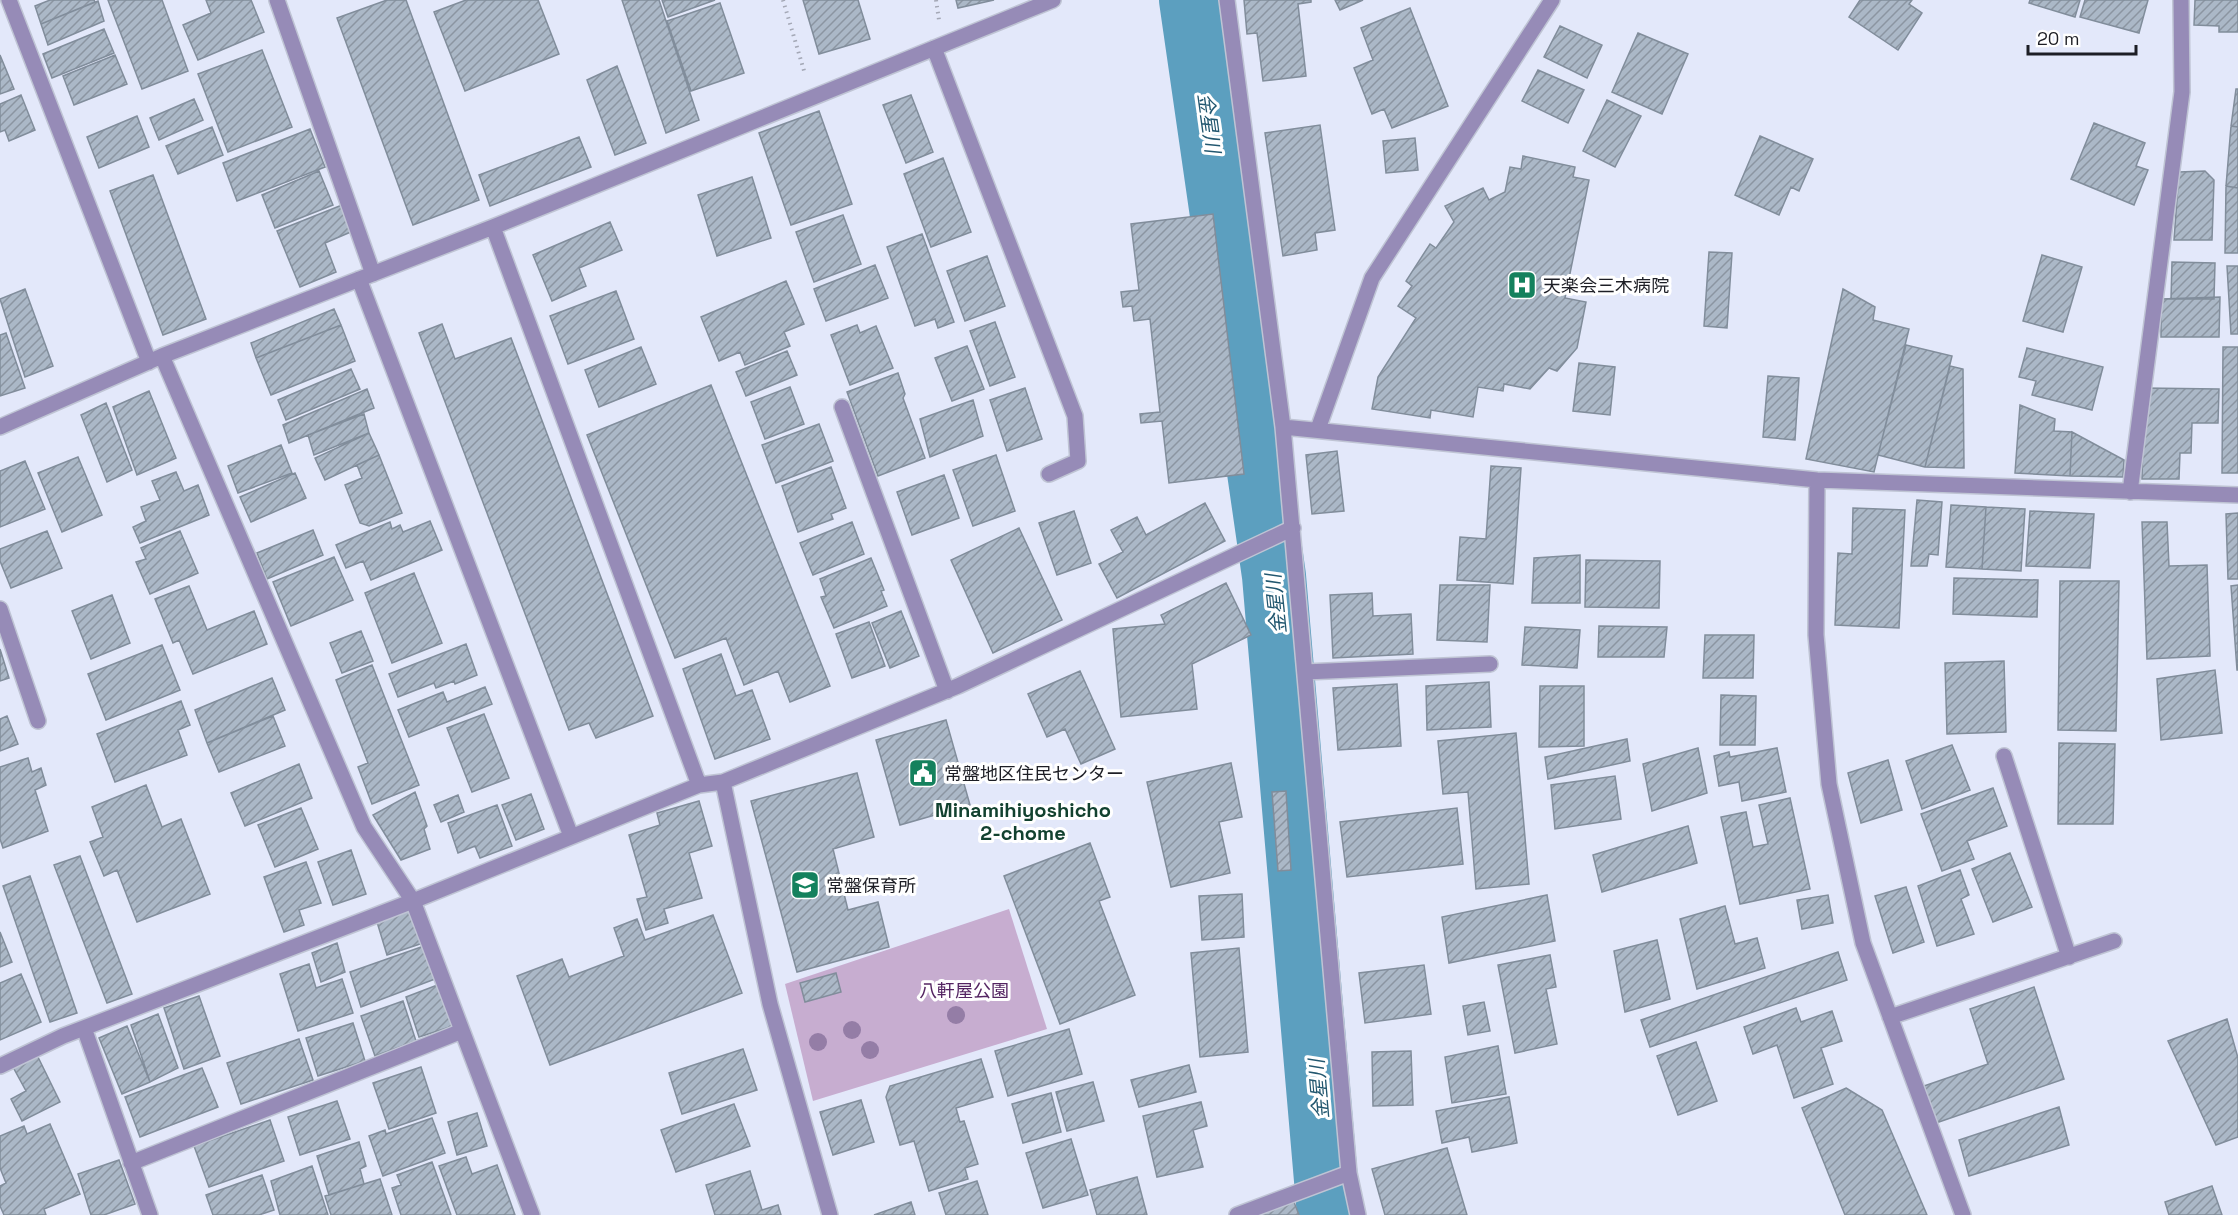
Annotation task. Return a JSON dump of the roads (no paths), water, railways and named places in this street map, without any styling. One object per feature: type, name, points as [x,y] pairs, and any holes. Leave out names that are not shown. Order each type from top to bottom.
[{"type":"street","points":[[9,0],[155,359],[364,827],[413,901],[532,1215]]},
{"type":"street","points":[[277,0],[366,277],[571,836]]},
{"type":"street","points":[[0,427],[155,359],[493,227],[1053,0]]},
{"type":"street","points":[[1227,0],[1283,427],[1349,1173],[1358,1215]]},
{"type":"street","points":[[1318,429],[1372,278],[1552,0]]},
{"type":"street","points":[[2130,492],[2182,92],[2181,0]]},
{"type":"street","points":[[934,48],[1075,416],[1078,461],[1049,474]]},
{"type":"street","points":[[493,227],[699,785]]},
{"type":"street","points":[[842,407],[946,691]]},
{"type":"street","points":[[1283,427],[1816,480],[2238,495]]},
{"type":"street","points":[[1816,480],[1816,635],[1829,784],[1863,943],[1963,1215]]},
{"type":"street","points":[[0,1065],[84,1028],[413,901],[699,785],[723,782],[946,691],[1293,528]]},
{"type":"street","points":[[0,609],[38,721]]},
{"type":"street","points":[[1305,672],[1490,664]]},
{"type":"street","points":[[2004,756],[2069,957]]},
{"type":"street","points":[[723,782],[770,1004],[831,1215]]},
{"type":"street","points":[[1890,1017],[2114,941]]},
{"type":"street","points":[[84,1028],[150,1215]]},
{"type":"street","points":[[131,1162],[462,1031]]},
{"type":"street","points":[[1237,1215],[1349,1173]]},
{"type":"waterway","name":"金星川","points":[[1191,0],[1274,576],[1329,1215]]},
{"type":"place","name":"天楽会三木病院","points":[[1522,285]]},
{"type":"place","name":"常盤地区住民センター","points":[[923,773]]},
{"type":"place","name":"常盤保育所","points":[[805,885]]},
{"type":"district","name":"Minamihiyoshicho 2-chome","points":[[1023,822]]},
{"type":"park label","name":"八軒屋公園","points":[[964,990]]}]
